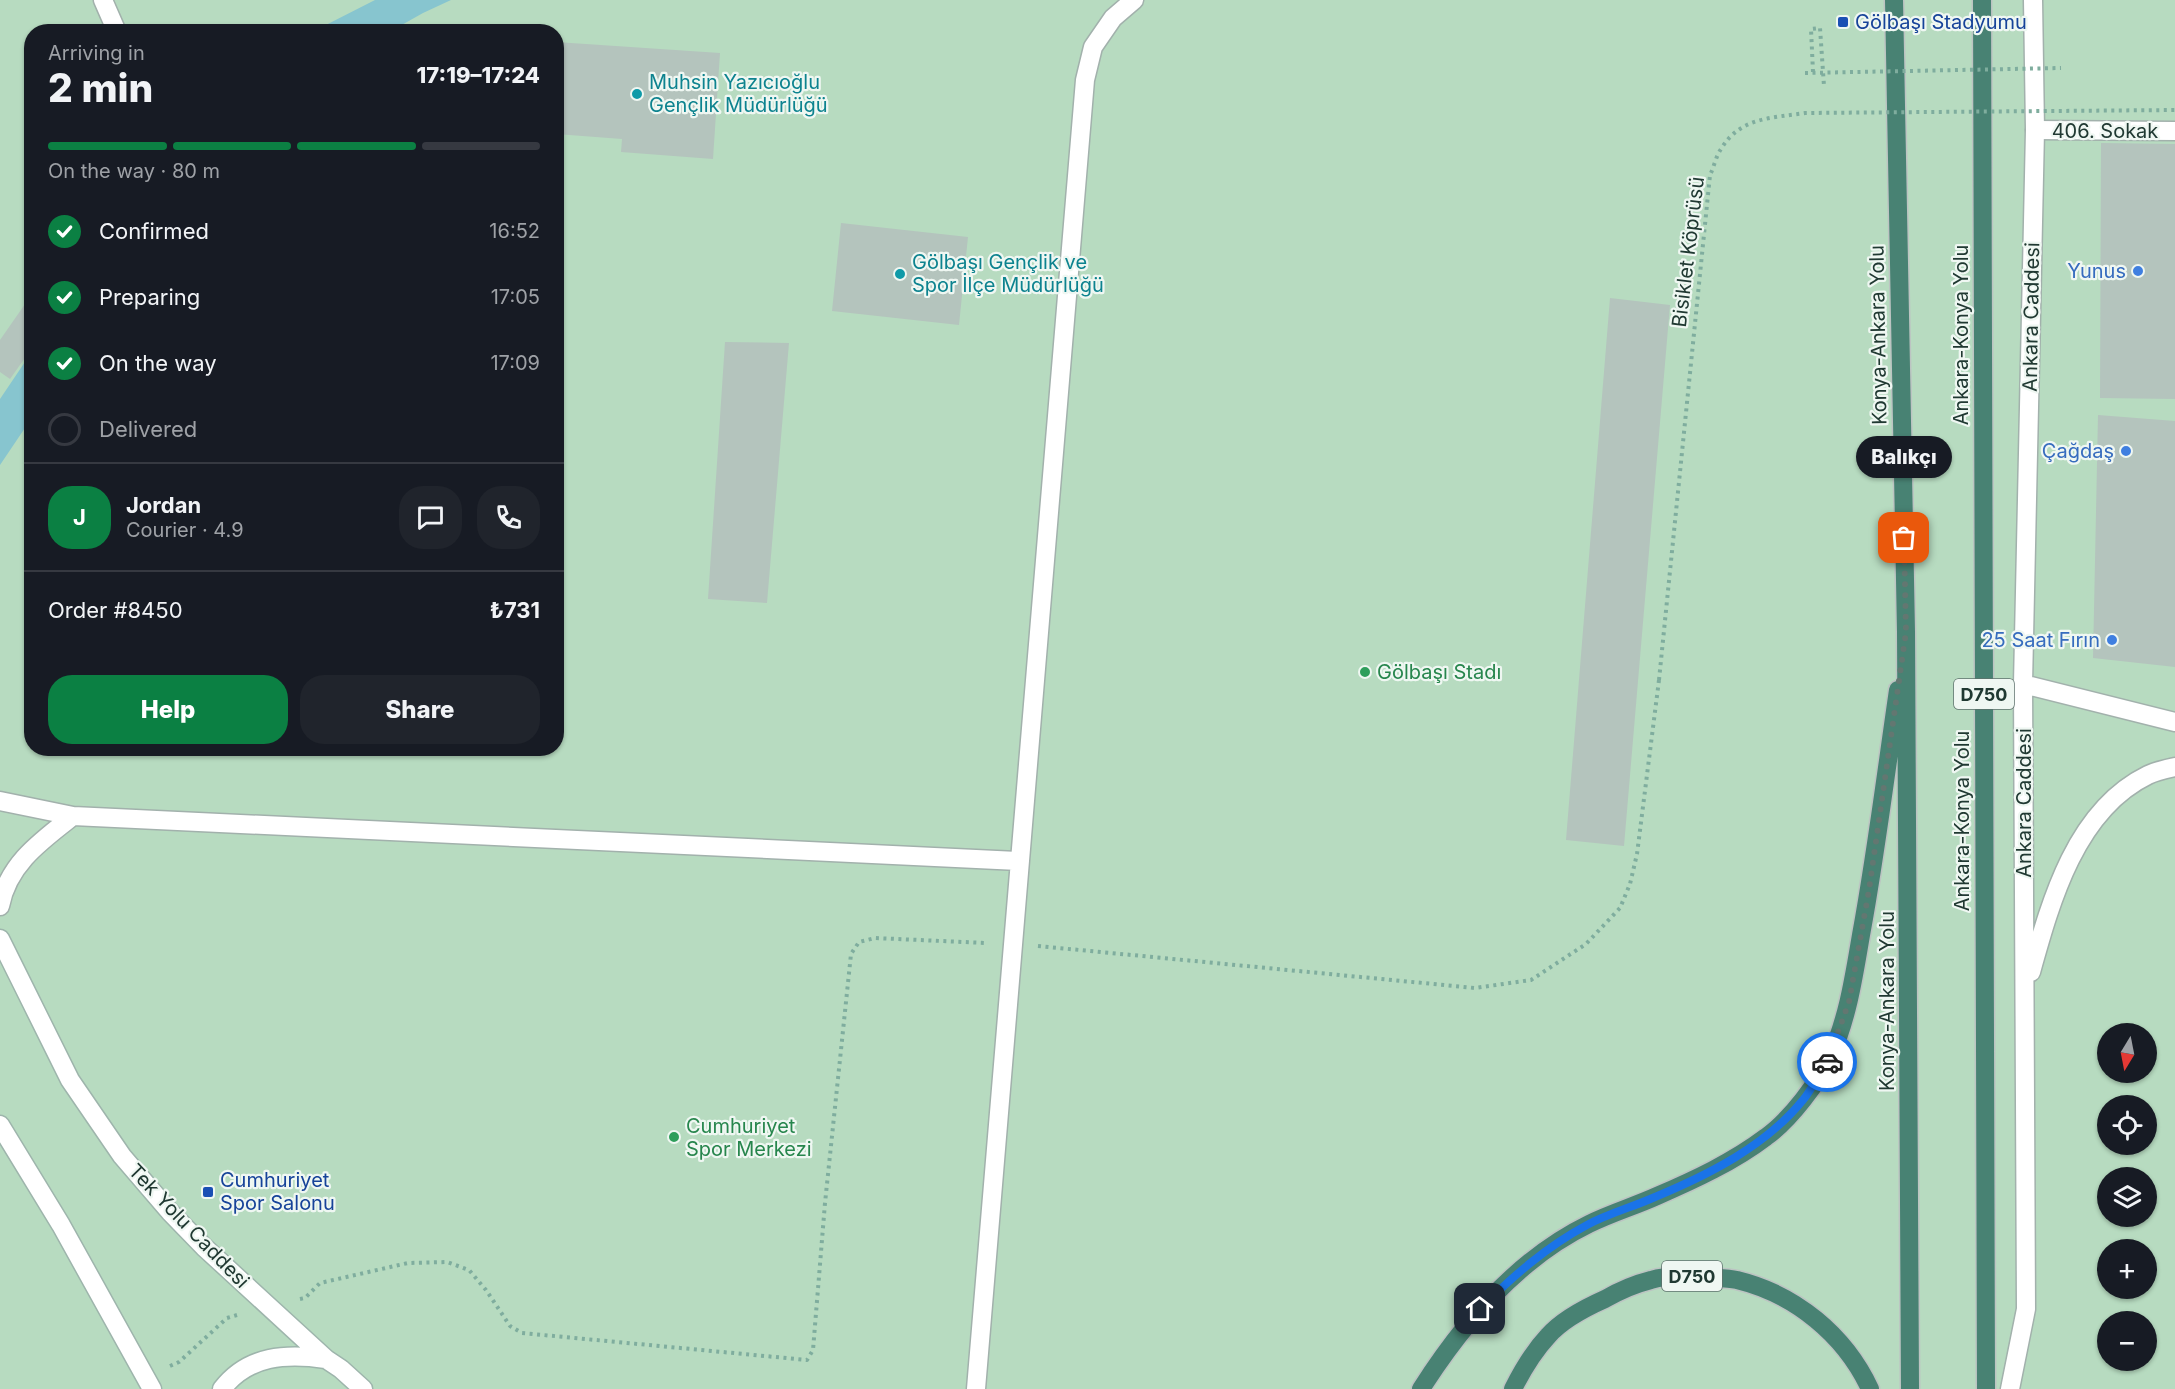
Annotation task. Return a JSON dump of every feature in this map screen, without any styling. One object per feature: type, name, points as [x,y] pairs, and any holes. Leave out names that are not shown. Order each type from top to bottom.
[{"type":"highway","name":"Konya-Ankara Yolu","points":[[1894,0],[1906,632],[1911,1389]]},
{"type":"highway","name":"Ankara-Konya Yolu","points":[[1982,0],[1986,1389]]},
{"type":"highway","points":[[1421,1389],[1446,1350],[1480,1309],[1536,1257],[1588,1224],[1657,1197],[1715,1169],[1767,1137],[1803,1100],[1831,1056],[1849,1002],[1866,912],[1906,632]]},
{"type":"highway","name":"D750","points":[[1513,1389],[1526,1364],[1549,1334],[1588,1307],[1620,1291],[1653,1279],[1693,1276],[1736,1280],[1774,1293],[1809,1313],[1834,1337],[1862,1373],[1869,1389]]},
{"type":"street","points":[[103,0],[114,24]]},
{"type":"street","points":[[976,1389],[1085,80],[1093,47],[1113,18],[1134,0]]},
{"type":"street","name":"Ankara Caddesi","points":[[2010,1389],[2026,1309],[2023,684],[2035,130],[2033,0]]},
{"type":"street","name":"406. Sokak","points":[[2035,130],[2175,131]]},
{"type":"street","points":[[2023,684],[2175,722]]},
{"type":"street","points":[[2025,994],[2057,890],[2078,845],[2095,820],[2122,791],[2150,774],[2175,767]]},
{"type":"street","points":[[0,801],[73,816],[1020,861]]},
{"type":"street","points":[[0,906],[12,874],[23,858],[73,816]]},
{"type":"street","name":"Tek Yolu Caddesi","points":[[0,939],[70,1080],[122,1156],[170,1212],[270,1308],[326,1359],[341,1369],[357,1386]]},
{"type":"street","points":[[0,1125],[61,1225],[149,1382]]},
{"type":"street","points":[[222,1389],[245,1368],[271,1358],[304,1356],[326,1359]]},
{"type":"path","points":[[1814,72],[1811,28],[1820,28],[1824,86]]},
{"type":"path","points":[[1805,73],[2061,68]]},
{"type":"path","name":"Bisiklet Köprüsü","points":[[1037,945],[1475,988],[1531,980],[1586,944],[1620,908],[1630,884],[1637,854],[1659,680],[1710,175],[1721,149],[1734,133],[1750,121],[1805,113],[2175,110]]},
{"type":"path","points":[[149,1382],[179,1362],[227,1318],[305,1298],[320,1283],[408,1263],[447,1262],[469,1270],[486,1290],[510,1326],[522,1333],[807,1360],[813,1350],[825,1203],[851,954],[859,942],[875,938],[982,943]]},
{"type":"green space","points":[[0,0],[2175,0],[2175,1389],[0,1389]]},
{"type":"water","points":[[375,0],[451,0],[403,24],[328,24]]},
{"type":"water","points":[[24,363],[24,429],[0,465],[0,399]]},
{"type":"building","name":"Muhsin Yazıcıoğlu Gençlik Müdürlüğü","points":[[564,43],[720,53],[713,159],[621,152],[622,139],[564,135]]},
{"type":"building","name":"Yunus","points":[[2101,143],[2175,144],[2175,399],[2100,398]]},
{"type":"building","name":"Gölbaşı Gençlik ve Spor İlçe Müdürlüğü","points":[[841,223],[968,237],[959,325],[832,311]]},
{"type":"building","points":[[1610,298],[1670,305],[1624,846],[1566,840]]},
{"type":"building","points":[[24,306],[24,359],[10,379],[0,372],[0,340]]},
{"type":"building","points":[[725,342],[789,343],[767,603],[708,599]]},
{"type":"building","points":[[2098,415],[2175,421],[2175,667],[2093,658]]},
{"type":"way so far","points":[[1827,1062],[1849,1002],[1866,912],[1906,632],[1904,538]]},
{"type":"place","name":"Gölbaşı Stadyumu","points":[[1843,22]]},
{"type":"place","name":"Muhsin Yazıcıoğlu Gençlik Müdürlüğü","points":[[637,94]]},
{"type":"place","name":"Yunus","points":[[2138,271]]},
{"type":"place","name":"Gölbaşı Gençlik ve Spor İlçe Müdürlüğü","points":[[900,274]]},
{"type":"place","name":"Çağdaş","points":[[2126,451]]},
{"type":"place","name":"Balıkçı","points":[[1904,538]]},
{"type":"place","name":"25 Saat Fırın","points":[[2112,640]]},
{"type":"place","name":"Gölbaşı Stadı","points":[[1365,672]]},
{"type":"place","name":"Cumhuriyet Spor Merkezi","points":[[674,1137]]},
{"type":"place","name":"Cumhuriyet Spor Salonu","points":[[208,1192]]},
{"type":"route","points":[[1480,1309],[1536,1257],[1588,1224],[1657,1197],[1715,1169],[1767,1137],[1803,1100],[1827,1062]]}]
